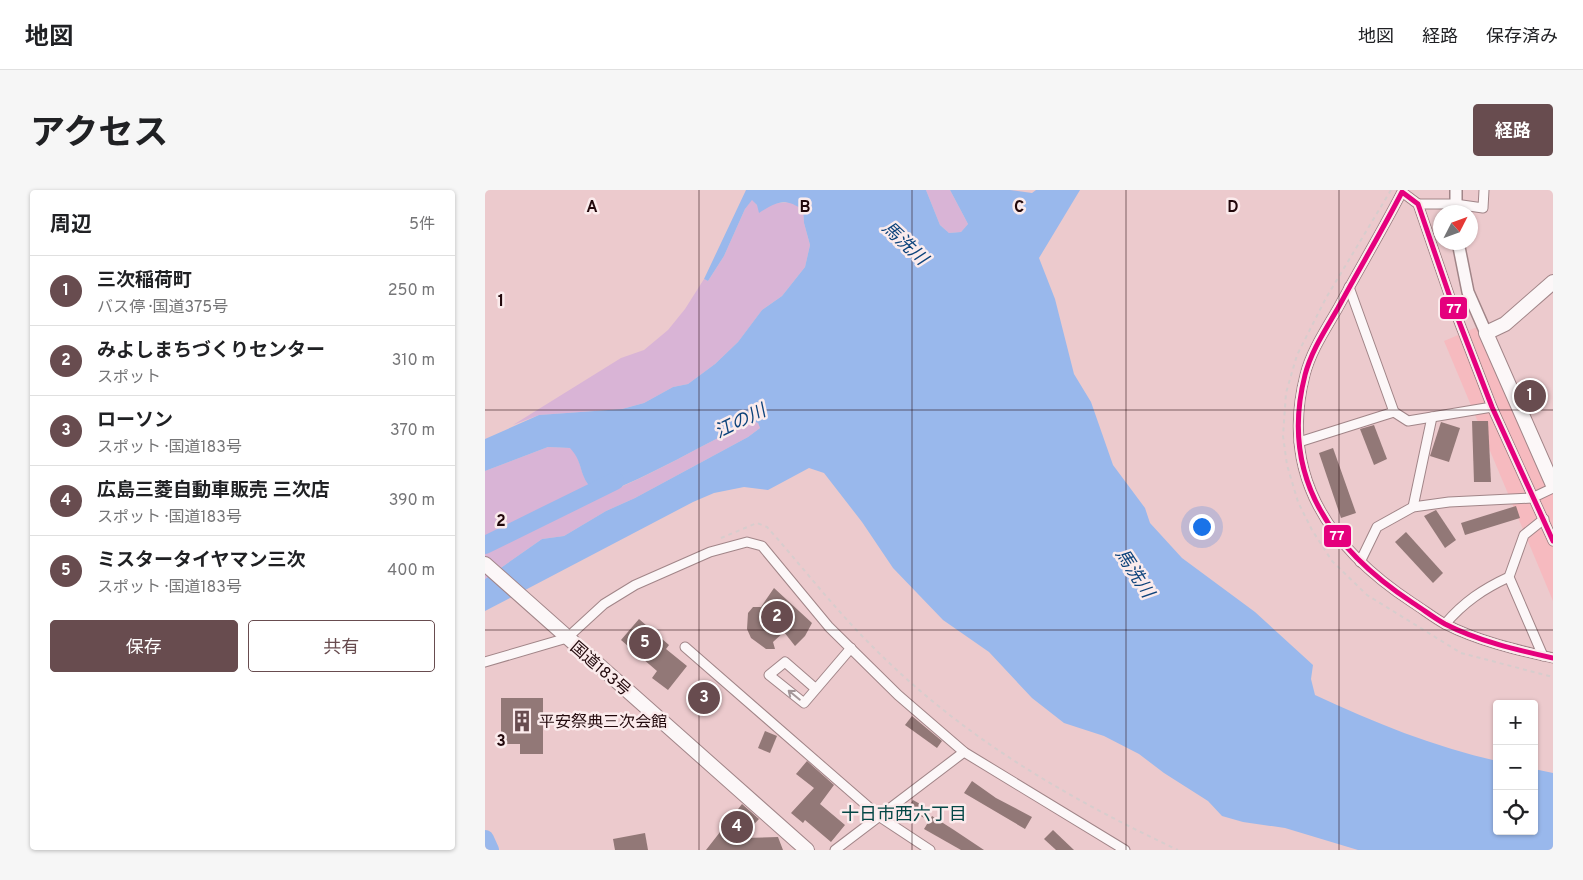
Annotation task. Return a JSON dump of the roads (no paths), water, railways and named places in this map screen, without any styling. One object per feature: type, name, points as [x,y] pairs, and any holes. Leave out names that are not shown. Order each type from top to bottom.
[{"type":"highway","points":[[1553,282],[1505,324],[1486,332],[1553,486]]},
{"type":"highway","name":"国道183号","points":[[485,564],[807,850]]},
{"type":"main road","points":[[1456,190],[1456,205]]},
{"type":"main road","points":[[1460,250],[1469,292],[1486,332]]},
{"type":"street","points":[[1478,208],[1483,208],[1484,190]]},
{"type":"street","points":[[1433,206],[1418,204],[1402,192],[1317,344],[1305,374],[1299,407],[1299,442],[1305,472],[1322,517],[1360,562],[1383,583],[1445,624],[1475,636],[1553,658]]},
{"type":"street","points":[[1418,204],[1453,306],[1492,407],[1553,541]]},
{"type":"street","points":[[1349,287],[1395,412],[1408,421],[1492,407]]},
{"type":"street","points":[[1299,442],[1395,412]]},
{"type":"street","points":[[1413,507],[1432,417]]},
{"type":"street","points":[[1360,562],[1377,527],[1413,507],[1456,502],[1532,498],[1553,486]]},
{"type":"street","points":[[1543,656],[1509,577],[1524,535],[1544,519]]},
{"type":"street","points":[[485,662],[567,638],[604,604],[635,585],[710,552],[747,542],[762,546],[829,627],[898,695],[964,752],[1125,850]]},
{"type":"street","points":[[1445,624],[1462,604],[1476,594],[1509,577]]},
{"type":"street","points":[[685,646],[880,817],[929,850]]},
{"type":"street","points":[[816,689],[785,662],[769,675],[803,703],[816,689],[851,648]]},
{"type":"street","points":[[835,850],[964,752]]},
{"type":"water","name":"馬洗川","points":[[746,190],[926,190],[940,225],[949,233],[961,232],[968,224],[950,190],[1010,190],[1032,193],[1036,190],[1080,190],[1039,258],[1055,299],[1074,374],[1091,402],[1113,465],[1145,508],[1150,523],[1182,558],[1255,612],[1313,665],[1311,679],[1315,695],[1404,733],[1450,749],[1493,760],[1493,835],[1538,835],[1538,770],[1553,773],[1553,850],[1358,850],[1285,828],[1243,822],[1222,816],[1208,801],[1164,773],[1139,754],[1104,736],[1064,723],[1032,698],[989,652],[943,620],[893,568],[862,522],[824,473],[809,468],[768,490],[744,487],[714,493],[693,502],[485,611],[485,579],[542,539],[564,536],[606,511],[635,498],[748,437],[760,428],[758,423],[753,421],[659,469],[600,495],[587,483],[578,460],[570,448],[548,447],[485,471],[485,439],[539,415],[622,409],[644,403],[673,387],[688,384],[715,364],[738,342],[762,310],[782,296],[805,267],[810,245],[804,223],[803,210],[791,203],[781,202],[759,213],[757,205],[752,200],[745,209],[724,256],[708,281],[704,279]]},
{"type":"waterway","name":"江の川","points":[[485,545],[615,481]]},
{"type":"waterway","points":[[485,839],[490,850]]},
{"type":"place","name":"三次稲荷町","points":[[1530,396]]},
{"type":"place","name":"みよしまちづくりセンター","points":[[777,617]]},
{"type":"place","name":"ミスタータイヤマン三次","points":[[645,643]]},
{"type":"place","name":"ローソン","points":[[704,698]]},
{"type":"place","name":"平安祭典三次会館","points":[[522,721]]},
{"type":"place","name":"広島三菱自動車販売 三次店","points":[[737,827]]},
{"type":"district","name":"十日市西六丁目","points":[[904,814]]}]
